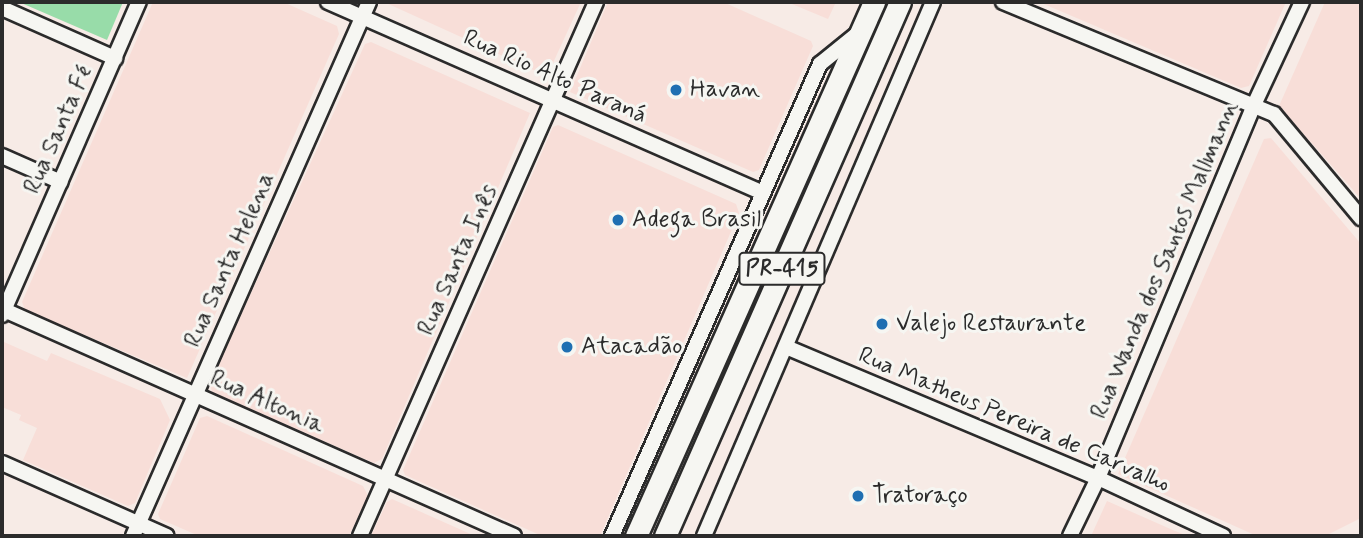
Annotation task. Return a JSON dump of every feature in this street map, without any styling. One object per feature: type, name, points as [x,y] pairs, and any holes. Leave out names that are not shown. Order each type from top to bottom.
[{"type":"highway","name":"PR-415","points":[[636,536],[874,2]]},
{"type":"highway","name":"PR-415","points":[[666,536],[900,2]]},
{"type":"street","name":"Rua Santa Fé","points":[[3,311],[139,2]]},
{"type":"street","name":"Rua Rio Alto Paraná","points":[[328,2],[763,193]]},
{"type":"street","name":"Rua Santa Helena","points":[[135,530],[369,2]]},
{"type":"street","name":"Rua Santa Inês","points":[[360,536],[596,2]]},
{"type":"street","points":[[704,536],[933,2]]},
{"type":"street","points":[[1003,2],[1274,114],[1361,218]]},
{"type":"street","name":"Rua Wanda dos Santos Mallmann","points":[[1070,536],[1098,478],[1254,107],[1302,2]]},
{"type":"street","points":[[2,8],[115,58]]},
{"type":"street","points":[[612,536],[820,64],[861,31]]},
{"type":"street","points":[[2,156],[61,181]]},
{"type":"street","name":"Rua Altonia","points":[[3,311],[514,536]]},
{"type":"street","name":"Rua Matheus Pereira de Carvalho","points":[[786,347],[1098,478],[1223,536]]},
{"type":"street","points":[[2,463],[135,530],[167,536]]},
{"type":"shaded area","points":[[153,2],[283,2],[337,26],[339,34],[187,378],[25,310],[22,302]]},
{"type":"shaded area","points":[[384,2],[581,2],[547,76]]},
{"type":"shaded area","points":[[608,2],[723,2],[811,41],[813,46],[759,170],[753,172],[570,92]]},
{"type":"shaded area","points":[[787,2],[836,2],[828,19]]},
{"type":"shaded area","points":[[1039,2],[1286,2],[1249,86],[1241,88]]},
{"type":"shaded area","points":[[1325,2],[1361,2],[1361,199],[1279,106]]},
{"type":"shaded area","points":[[371,42],[530,113],[382,459],[374,463],[212,392],[210,383],[365,44]]},
{"type":"shaded area","points":[[558,125],[736,204],[739,213],[600,536],[542,536],[405,475],[403,470],[553,127]]},
{"type":"shaded area","points":[[1271,138],[1361,244],[1361,518],[1325,536],[1257,536],[1118,474],[1264,139]]},
{"type":"shaded area","points":[[4,342],[47,361],[51,353],[160,399],[170,420],[135,503],[128,506],[23,460],[37,428],[19,420],[21,415],[2,407]]},
{"type":"shaded area","points":[[207,416],[363,486],[368,496],[349,536],[199,536],[160,519],[158,514],[200,418]]},
{"type":"shaded area","points":[[392,499],[475,536],[371,536],[387,502]]},
{"type":"shaded area","points":[[1107,501],[1175,531],[1188,536],[1091,536]]},
{"type":"green space","points":[[19,2],[123,2],[107,40]]},
{"type":"place","name":"Havan","points":[[676,90]]},
{"type":"place","name":"Adega Brasil","points":[[618,220]]},
{"type":"place","name":"Valejo Restaurante","points":[[882,324]]},
{"type":"place","name":"Atacadão","points":[[567,347]]},
{"type":"place","name":"Tratoraço","points":[[858,496]]}]
